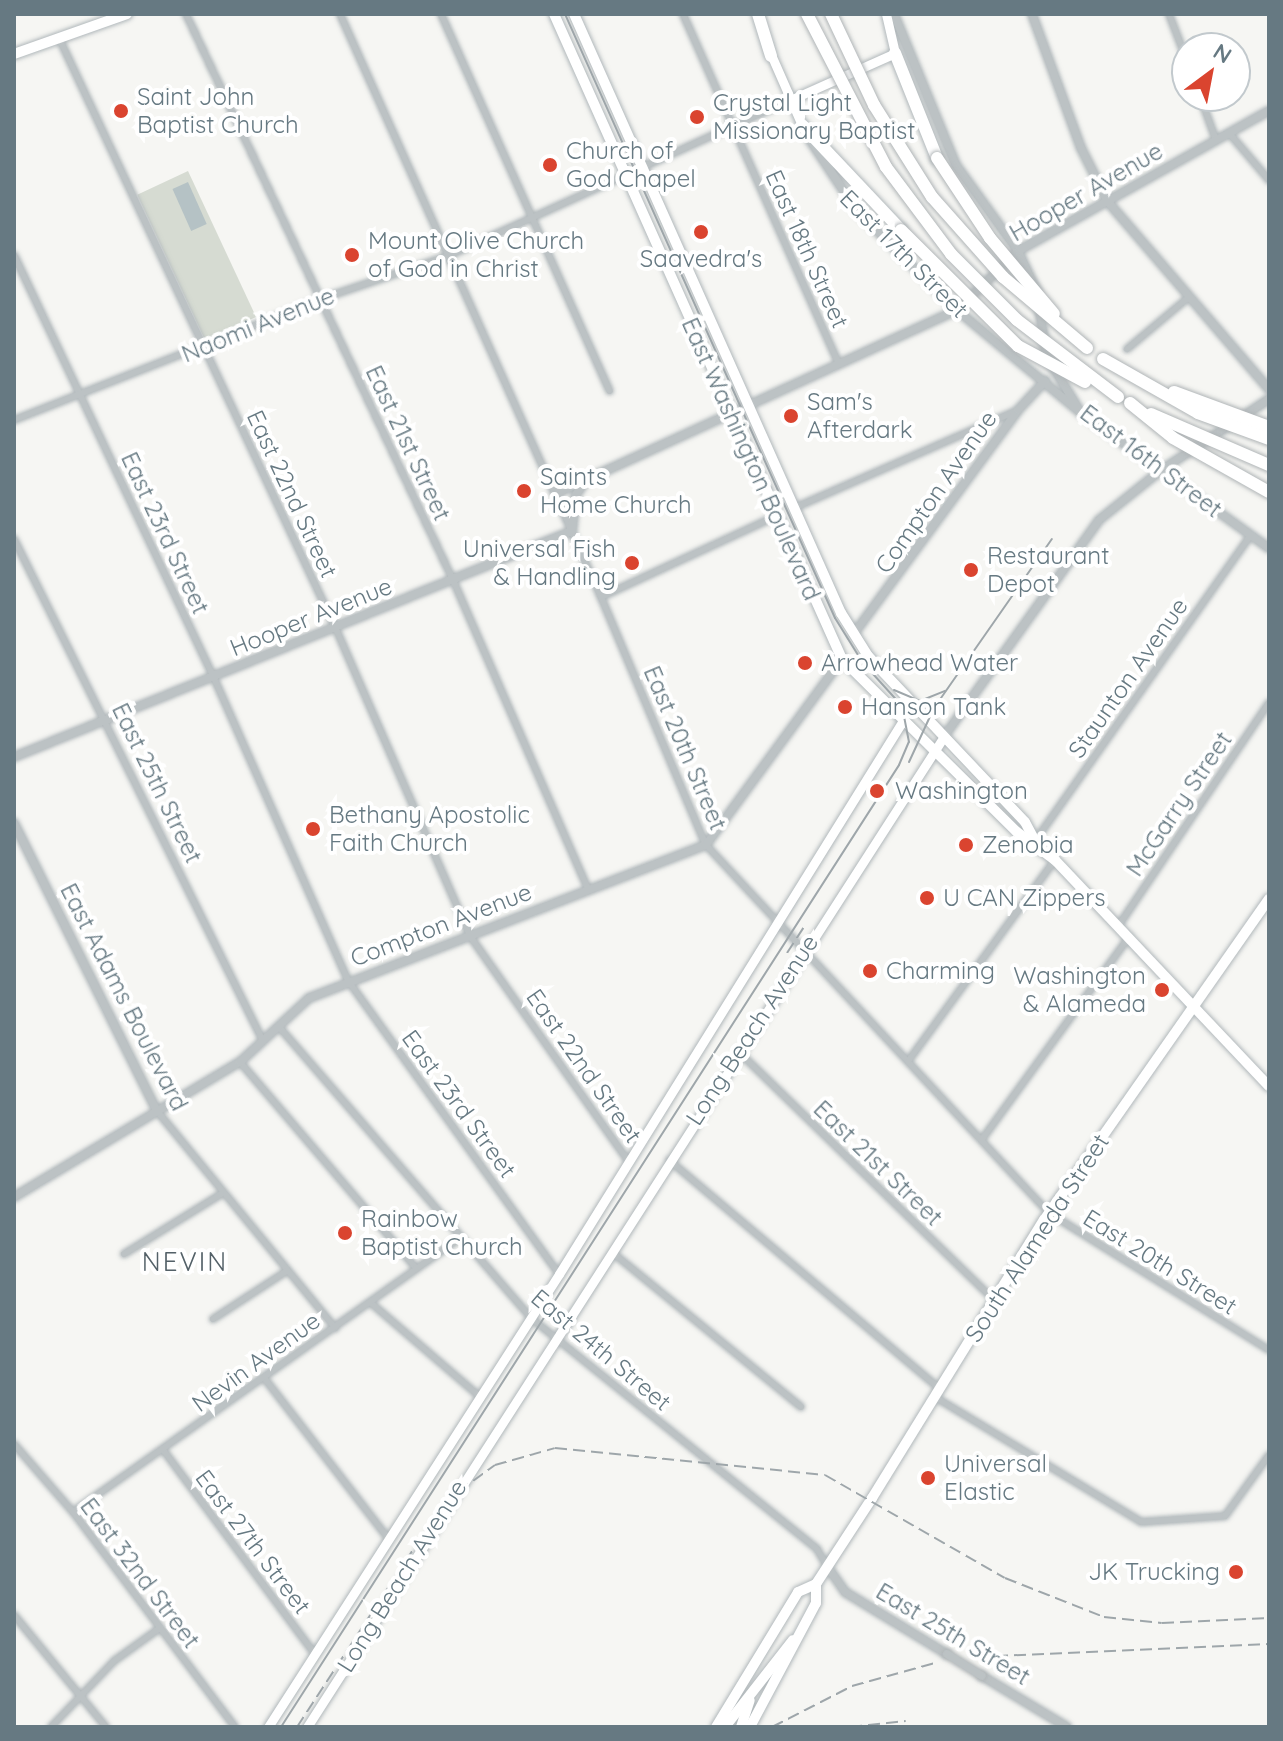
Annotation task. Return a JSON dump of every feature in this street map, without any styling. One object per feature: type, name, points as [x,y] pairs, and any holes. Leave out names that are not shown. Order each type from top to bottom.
[{"type":"highway","points":[[756,14],[771,56]]},
{"type":"highway","points":[[807,14],[886,167],[951,254],[1017,320],[1173,438],[1269,492]]},
{"type":"highway","points":[[831,14],[874,105],[932,197],[986,260],[1103,359],[1198,413],[1269,439]]},
{"type":"highway","points":[[895,53],[937,158],[990,238],[1087,348]]},
{"type":"highway","points":[[802,125],[901,230],[1018,346],[1124,400],[1269,465]]},
{"type":"highway","points":[[1103,359],[1206,406],[1269,427]]},
{"type":"main road","points":[[14,54],[124,14]]},
{"type":"main road","name":"East Washington Boulevard","points":[[554,14],[842,659],[899,727],[933,752],[1017,832],[1035,841],[1055,860],[1196,1004],[1269,1086]]},
{"type":"main road","name":"East Washington Boulevard","points":[[574,14],[747,409],[853,635],[930,725],[1025,822],[1035,841]]},
{"type":"main road","points":[[886,14],[895,53]]},
{"type":"main road","name":"Naomi Avenue","points":[[790,100],[895,53]]},
{"type":"main road","name":"East 17th Street","points":[[771,56],[802,125]]},
{"type":"main road","points":[[899,727],[913,716],[930,725]]},
{"type":"main road","name":"Long Beach Avenue","points":[[268,1727],[387,1537],[559,1274],[899,727]]},
{"type":"main road","name":"Long Beach Avenue","points":[[307,1727],[613,1253],[738,1051],[943,738]]},
{"type":"main road","name":"South Alameda Street","points":[[750,1727],[816,1603],[816,1584],[827,1566],[1049,1213],[1269,899]]},
{"type":"main road","name":"South Alameda Street","points":[[716,1727],[798,1592],[816,1584]]},
{"type":"main road","points":[[725,1727],[797,1636]]},
{"type":"main road","points":[[741,1727],[771,1637]]},
{"type":"street","name":"East 21st Street","points":[[186,14],[453,580],[589,891]]},
{"type":"street","name":"East 20th Street","points":[[340,14],[572,531],[706,845],[983,1138],[1049,1213],[1269,1350]]},
{"type":"street","points":[[441,14],[610,391]]},
{"type":"street","name":"East 18th Street","points":[[683,14],[840,368]]},
{"type":"street","name":"East 16th Street","points":[[894,14],[956,165],[1018,251],[1035,282],[1054,375],[1081,413],[1269,548]]},
{"type":"street","points":[[1032,14],[1081,148],[1108,202],[1269,389]]},
{"type":"street","name":"East 22nd Street","points":[[59,38],[336,629],[470,936],[629,1162]]},
{"type":"street","name":"Naomi Avenue","points":[[14,420],[321,299],[448,256],[790,100]]},
{"type":"street","name":"Hooper Avenue","points":[[555,494],[840,368],[957,310],[1018,251],[1269,111]]},
{"type":"street","points":[[1206,112],[1216,140]]},
{"type":"street","name":"East 17th Street","points":[[802,125],[857,211],[957,310],[1041,383],[1081,413]]},
{"type":"street","points":[[1229,133],[1269,180]]},
{"type":"street","name":"East 23rd Street","points":[[14,255],[214,678],[349,982],[559,1274]]},
{"type":"street","points":[[1127,349],[1189,297]]},
{"type":"street","name":"Compton Avenue","points":[[853,635],[1018,410],[1041,383],[1054,375]]},
{"type":"street","name":"Long Beach Avenue","points":[[943,738],[1099,520],[1160,471],[1269,399]]},
{"type":"street","points":[[793,509],[1018,410]]},
{"type":"street","points":[[572,531],[576,495],[585,480]]},
{"type":"street","points":[[601,597],[776,516]]},
{"type":"street","name":"Hooper Avenue","points":[[14,757],[572,531]]},
{"type":"street","name":"Staunton Avenue","points":[[1035,841],[1251,535]]},
{"type":"street","name":"East 25th Street","points":[[14,539],[264,1044]]},
{"type":"street","points":[[706,845],[842,659]]},
{"type":"street","name":"McGarry Street","points":[[1119,925],[1269,703]]},
{"type":"street","name":"East Adams Boulevard","points":[[14,823],[157,1111],[221,1194],[335,1328]]},
{"type":"street","name":"Compton Avenue","points":[[14,1197],[240,1062],[264,1044],[309,998],[706,845]]},
{"type":"street","points":[[909,1060],[1055,860]]},
{"type":"street","points":[[983,1138],[1130,936]]},
{"type":"street","name":"East 24th Street","points":[[280,1028],[458,1239],[531,1318],[817,1549],[827,1566]]},
{"type":"street","name":"East 21st Street","points":[[738,1051],[994,1300]]},
{"type":"street","points":[[240,1062],[417,1269]]},
{"type":"street","name":"East 22nd Street","points":[[669,1160],[937,1393],[1141,1522],[1225,1516],[1269,1455]]},
{"type":"street","points":[[124,1254],[221,1194]]},
{"type":"street","name":"Nevin Avenue","points":[[73,1512],[164,1451],[458,1239]]},
{"type":"street","points":[[613,1253],[801,1407]]},
{"type":"street","points":[[213,1319],[287,1271]]},
{"type":"street","points":[[371,1303],[479,1396]]},
{"type":"street","points":[[265,1379],[387,1537]]},
{"type":"street","name":"East 32nd Street","points":[[14,1444],[73,1512],[235,1727]]},
{"type":"street","name":"East 27th Street","points":[[164,1451],[315,1654]]},
{"type":"street","name":"East 25th Street","points":[[827,1566],[845,1593],[1067,1727]]},
{"type":"street","points":[[14,1615],[106,1727]]},
{"type":"street","points":[[51,1727],[114,1661],[160,1628]]},
{"type":"shaded area","points":[[188,171],[256,317],[205,341],[137,195]]},
{"type":"shaded area","points":[[188,182],[207,224],[191,231],[172,189]]},
{"type":"tram line","points":[[281,1727],[899,765],[909,742],[902,706],[863,663],[835,618],[565,14]]},
{"type":"tram line","points":[[909,762],[934,708],[1052,539]]},
{"type":"tram line","points":[[894,690],[920,701],[945,691]]},
{"type":"railway","points":[[787,953],[803,928]]},
{"type":"railway","points":[[297,1727],[444,1502],[495,1465],[555,1448],[825,1475],[1005,1578],[1104,1617],[1162,1623],[1269,1618]]},
{"type":"railway","points":[[996,1656],[1269,1644]]},
{"type":"railway","points":[[772,1727],[852,1686],[935,1663]]},
{"type":"railway","points":[[850,1727],[906,1721]]},
{"type":"place","name":"Saint John Baptist Church","points":[[121,111]]},
{"type":"place","name":"Crystal Light Missionary Baptist","points":[[697,117]]},
{"type":"place","name":"Church of God Chapel","points":[[550,165]]},
{"type":"place","name":"Saavedra's","points":[[701,232]]},
{"type":"place","name":"Mount Olive Church of God in Christ","points":[[352,255]]},
{"type":"place","name":"Sam's Afterdark","points":[[791,416]]},
{"type":"place","name":"Saints Home Church","points":[[524,491]]},
{"type":"place","name":"Universal Fish & Handling","points":[[632,563]]},
{"type":"place","name":"Restaurant Depot","points":[[971,570]]},
{"type":"place","name":"Arrowhead Water","points":[[805,663]]},
{"type":"place","name":"Hanson Tank","points":[[845,707]]},
{"type":"place","name":"Washington","points":[[877,791]]},
{"type":"place","name":"Bethany Apostolic Faith Church","points":[[313,829]]},
{"type":"place","name":"Zenobia","points":[[966,845]]},
{"type":"place","name":"U CAN Zippers","points":[[927,898]]},
{"type":"place","name":"Charming","points":[[870,971]]},
{"type":"place","name":"Washington & Alameda","points":[[1162,990]]},
{"type":"place","name":"Rainbow Baptist Church","points":[[345,1233]]},
{"type":"place","name":"Universal Elastic","points":[[928,1478]]},
{"type":"place","name":"JK Trucking","points":[[1236,1572]]},
{"type":"district","name":"NEVIN","points":[[185,1262]]}]
